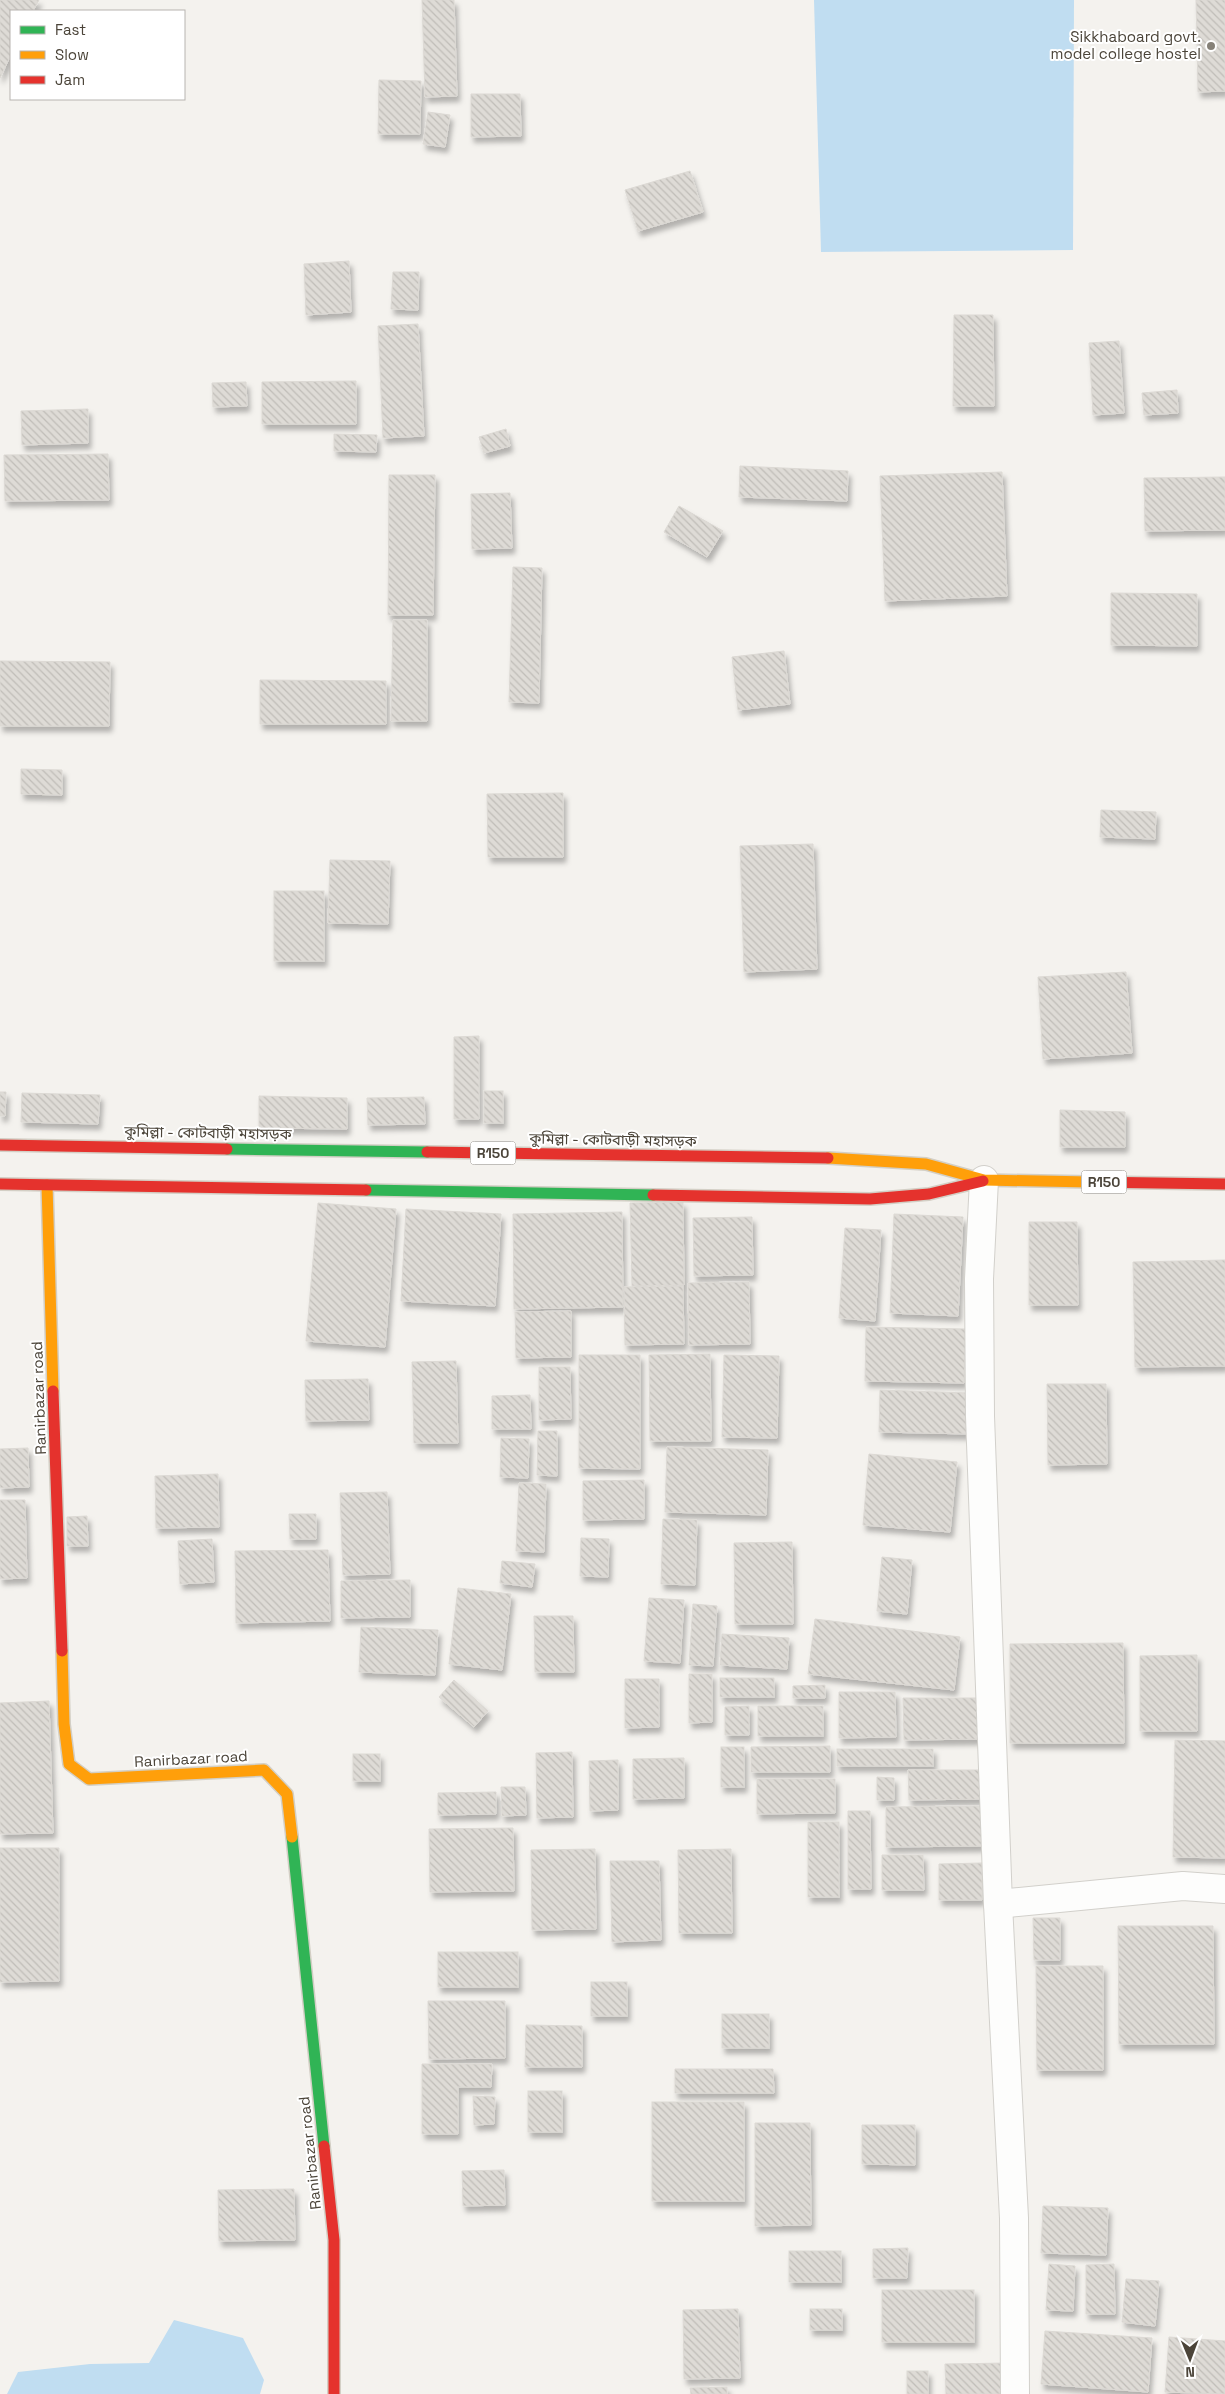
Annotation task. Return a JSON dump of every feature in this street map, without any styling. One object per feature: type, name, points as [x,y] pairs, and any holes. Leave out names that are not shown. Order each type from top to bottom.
[{"type":"main road","name":"কুমিল্লা - কোটবাড়ী মহাসড়ক","points":[[0,1145],[865,1159],[926,1164],[984,1180],[1225,1184]]},
{"type":"main road","points":[[126,1146],[126,1187]]},
{"type":"main road","name":"কুমিল্লা - কোটবাড়ী মহাসড়ক","points":[[0,1184],[870,1199],[929,1194],[984,1180]]},
{"type":"main road","name":"Ranirbazar road","points":[[47,1185],[64,1724],[69,1764],[89,1779],[264,1770],[287,1794],[334,2240],[334,2394]]},
{"type":"street","points":[[984,1180],[979,1280],[980,1416],[998,1904],[1014,2218],[1015,2394]]},
{"type":"street","points":[[998,1904],[1183,1886],[1225,1889]]},
{"type":"water","points":[[814,0],[1074,0],[1073,250],[821,252]]},
{"type":"water","points":[[174,2320],[243,2338],[264,2380],[260,2394],[7,2394],[18,2372],[90,2364],[149,2363]]},
{"type":"building","points":[[0,0],[39,0],[34,10],[10,10],[10,57],[0,78]]},
{"type":"building","points":[[422,0],[454,0],[457,96],[425,97]]},
{"type":"building","name":"Sikkhaboard govt. model college hostel","points":[[1196,0],[1225,0],[1225,91],[1198,92]]},
{"type":"building","points":[[379,80],[421,81],[420,134],[378,134]]},
{"type":"building","points":[[471,94],[520,94],[521,136],[471,137]]},
{"type":"building","points":[[428,112],[450,115],[445,147],[423,144]]},
{"type":"building","points":[[690,171],[703,212],[638,231],[625,190]]},
{"type":"building","points":[[349,261],[351,312],[306,315],[304,264]]},
{"type":"building","points":[[393,272],[419,272],[418,310],[391,309]]},
{"type":"building","points":[[954,315],[993,315],[994,406],[953,406]]},
{"type":"building","points":[[418,324],[424,436],[383,438],[378,326]]},
{"type":"building","points":[[1119,341],[1124,413],[1093,415],[1089,343]]},
{"type":"building","points":[[356,381],[356,424],[262,424],[262,382]]},
{"type":"building","points":[[246,382],[247,406],[213,407],[212,383]]},
{"type":"building","points":[[1177,390],[1178,413],[1144,415],[1142,393]]},
{"type":"building","points":[[88,409],[88,443],[22,445],[21,411]]},
{"type":"building","points":[[506,429],[510,446],[484,453],[479,437]]},
{"type":"building","points":[[334,434],[377,435],[376,452],[334,451]]},
{"type":"building","points":[[108,454],[109,500],[5,501],[4,455]]},
{"type":"building","points":[[740,466],[848,471],[847,501],[739,497]]},
{"type":"building","points":[[1002,472],[1007,596],[885,601],[880,476]]},
{"type":"building","points":[[389,475],[435,475],[433,615],[388,615]]},
{"type":"building","points":[[1225,477],[1225,530],[1145,531],[1144,478]]},
{"type":"building","points":[[510,493],[512,548],[472,549],[471,494]]},
{"type":"building","points":[[679,506],[723,531],[707,557],[664,532]]},
{"type":"building","points":[[513,567],[542,568],[539,703],[509,702]]},
{"type":"building","points":[[1111,593],[1197,594],[1197,646],[1111,645]]},
{"type":"building","points":[[393,620],[427,620],[427,721],[391,721]]},
{"type":"building","points":[[784,651],[790,704],[738,710],[732,657]]},
{"type":"building","points":[[0,661],[110,662],[109,726],[0,726]]},
{"type":"building","points":[[260,680],[386,681],[386,724],[260,724]]},
{"type":"building","points":[[21,769],[62,770],[62,795],[21,794]]},
{"type":"building","points":[[563,793],[563,857],[488,857],[487,794]]},
{"type":"building","points":[[1101,810],[1156,812],[1155,839],[1100,837]]},
{"type":"building","points":[[813,844],[817,969],[744,972],[740,846]]},
{"type":"building","points":[[330,860],[390,861],[388,924],[328,923]]},
{"type":"building","points":[[274,891],[324,891],[324,961],[274,961]]},
{"type":"building","points":[[1126,972],[1132,1053],[1043,1059],[1038,977]]},
{"type":"building","points":[[479,1036],[479,1119],[454,1119],[454,1037]]},
{"type":"building","points":[[484,1091],[503,1091],[503,1123],[484,1123]]},
{"type":"building","points":[[0,1092],[6,1092],[5,1116],[0,1116]]},
{"type":"building","points":[[22,1093],[100,1095],[98,1124],[21,1122]]},
{"type":"building","points":[[259,1096],[347,1098],[347,1129],[259,1128]]},
{"type":"building","points":[[424,1097],[425,1124],[368,1125],[367,1098]]},
{"type":"building","points":[[1060,1110],[1125,1112],[1125,1147],[1060,1147]]},
{"type":"building","points":[[683,1202],[684,1285],[632,1286],[630,1203]]},
{"type":"building","points":[[318,1203],[396,1209],[385,1347],[306,1341]]},
{"type":"building","points":[[406,1209],[501,1214],[495,1306],[401,1301]]},
{"type":"building","points":[[622,1212],[623,1307],[514,1309],[513,1214]]},
{"type":"building","points":[[894,1214],[963,1217],[958,1316],[890,1313]]},
{"type":"building","points":[[752,1217],[753,1275],[694,1276],[693,1218]]},
{"type":"building","points":[[1029,1222],[1077,1222],[1078,1305],[1029,1305]]},
{"type":"building","points":[[845,1228],[881,1230],[875,1321],[839,1318]]},
{"type":"building","points":[[1225,1260],[1225,1366],[1135,1367],[1133,1262]]},
{"type":"building","points":[[749,1282],[750,1344],[689,1345],[688,1283]]},
{"type":"building","points":[[683,1286],[684,1344],[625,1345],[624,1287]]},
{"type":"building","points":[[571,1311],[571,1357],[516,1358],[515,1312]]},
{"type":"building","points":[[866,1327],[966,1329],[964,1383],[865,1381]]},
{"type":"building","points":[[710,1354],[711,1441],[650,1441],[649,1355]]},
{"type":"building","points":[[579,1355],[640,1355],[640,1469],[579,1468]]},
{"type":"building","points":[[724,1355],[779,1356],[777,1438],[722,1437]]},
{"type":"building","points":[[456,1361],[458,1443],[414,1443],[412,1362]]},
{"type":"building","points":[[539,1367],[570,1367],[571,1419],[539,1420]]},
{"type":"building","points":[[368,1379],[369,1420],[306,1421],[305,1380]]},
{"type":"building","points":[[1047,1384],[1106,1384],[1107,1464],[1048,1465]]},
{"type":"building","points":[[880,1390],[970,1393],[969,1434],[879,1432]]},
{"type":"building","points":[[530,1395],[531,1429],[492,1429],[492,1396]]},
{"type":"building","points":[[538,1431],[557,1431],[557,1476],[537,1475]]},
{"type":"building","points":[[501,1438],[529,1439],[528,1478],[500,1477]]},
{"type":"building","points":[[667,1447],[768,1450],[766,1515],[665,1512]]},
{"type":"building","points":[[28,1448],[29,1487],[0,1488],[0,1449]]},
{"type":"building","points":[[869,1454],[957,1462],[950,1532],[863,1525]]},
{"type":"building","points":[[218,1474],[219,1527],[156,1528],[155,1476]]},
{"type":"building","points":[[644,1480],[644,1519],[583,1520],[583,1481]]},
{"type":"building","points":[[519,1483],[546,1484],[544,1552],[516,1551]]},
{"type":"building","points":[[387,1492],[390,1574],[343,1575],[340,1493]]},
{"type":"building","points":[[0,1500],[25,1500],[27,1578],[0,1579]]},
{"type":"building","points":[[289,1514],[316,1514],[316,1539],[290,1539]]},
{"type":"building","points":[[87,1516],[88,1546],[67,1546],[67,1517]]},
{"type":"building","points":[[663,1519],[697,1520],[695,1585],[661,1584]]},
{"type":"building","points":[[581,1538],[609,1539],[608,1577],[580,1576]]},
{"type":"building","points":[[212,1539],[214,1582],[180,1584],[178,1541]]},
{"type":"building","points":[[792,1542],[793,1624],[735,1624],[734,1543]]},
{"type":"building","points":[[328,1550],[330,1621],[236,1623],[235,1551]]},
{"type":"building","points":[[882,1557],[912,1560],[907,1614],[877,1611]]},
{"type":"building","points":[[502,1561],[535,1564],[532,1587],[500,1583]]},
{"type":"building","points":[[410,1580],[410,1617],[341,1618],[341,1581]]},
{"type":"building","points":[[458,1588],[511,1594],[502,1670],[449,1664]]},
{"type":"building","points":[[649,1598],[684,1600],[680,1663],[644,1661]]},
{"type":"building","points":[[693,1604],[717,1606],[713,1666],[689,1665]]},
{"type":"building","points":[[534,1616],[573,1616],[574,1672],[535,1672]]},
{"type":"building","points":[[815,1619],[960,1637],[954,1690],[808,1674]]},
{"type":"building","points":[[361,1627],[438,1630],[435,1675],[359,1672]]},
{"type":"building","points":[[722,1634],[789,1638],[787,1669],[720,1665]]},
{"type":"building","points":[[1123,1643],[1124,1743],[1010,1743],[1010,1644]]},
{"type":"building","points":[[1197,1655],[1197,1731],[1140,1731],[1140,1656]]},
{"type":"building","points":[[689,1674],[712,1674],[712,1722],[689,1723]]},
{"type":"building","points":[[720,1678],[774,1678],[774,1697],[720,1697]]},
{"type":"building","points":[[625,1679],[659,1679],[659,1727],[625,1728]]},
{"type":"building","points":[[454,1680],[488,1711],[474,1727],[439,1697]]},
{"type":"building","points":[[825,1685],[825,1698],[793,1698],[793,1686]]},
{"type":"building","points":[[839,1692],[895,1692],[896,1737],[839,1738]]},
{"type":"building","points":[[903,1698],[984,1698],[985,1739],[904,1740]]},
{"type":"building","points":[[49,1701],[53,1833],[0,1834],[0,1703]]},
{"type":"building","points":[[749,1706],[749,1735],[725,1735],[725,1707]]},
{"type":"building","points":[[758,1706],[823,1706],[823,1736],[758,1736]]},
{"type":"building","points":[[1175,1740],[1225,1741],[1225,1858],[1173,1857]]},
{"type":"building","points":[[830,1746],[830,1772],[751,1772],[751,1747]]},
{"type":"building","points":[[721,1747],[744,1747],[744,1787],[721,1787]]},
{"type":"building","points":[[837,1749],[933,1749],[933,1766],[837,1766]]},
{"type":"building","points":[[572,1752],[573,1817],[537,1818],[536,1753]]},
{"type":"building","points":[[353,1754],[380,1754],[380,1781],[353,1781]]},
{"type":"building","points":[[684,1758],[684,1798],[633,1799],[633,1759]]},
{"type":"building","points":[[618,1760],[618,1810],[590,1811],[589,1761]]},
{"type":"building","points":[[908,1770],[984,1770],[984,1799],[909,1800]]},
{"type":"building","points":[[877,1777],[894,1778],[894,1800],[877,1800]]},
{"type":"building","points":[[757,1779],[835,1779],[835,1813],[757,1814]]},
{"type":"building","points":[[501,1787],[525,1787],[526,1815],[502,1816]]},
{"type":"building","points":[[496,1792],[496,1814],[438,1815],[438,1793]]},
{"type":"building","points":[[982,1806],[982,1846],[886,1847],[886,1807]]},
{"type":"building","points":[[848,1811],[870,1811],[871,1889],[848,1889]]},
{"type":"building","points":[[808,1822],[839,1822],[839,1897],[808,1897]]},
{"type":"building","points":[[513,1828],[514,1891],[430,1892],[429,1829]]},
{"type":"building","points":[[0,1848],[59,1848],[59,1981],[0,1982]]},
{"type":"building","points":[[595,1849],[596,1929],[532,1930],[531,1850]]},
{"type":"building","points":[[731,1849],[732,1933],[679,1933],[678,1850]]},
{"type":"building","points":[[882,1855],[923,1855],[924,1890],[882,1890]]},
{"type":"building","points":[[610,1861],[659,1861],[661,1940],[612,1942]]},
{"type":"building","points":[[982,1863],[982,1900],[939,1900],[939,1864]]},
{"type":"building","points":[[1033,1918],[1060,1918],[1060,1960],[1034,1960]]},
{"type":"building","points":[[1118,1926],[1213,1926],[1214,2044],[1119,2044]]},
{"type":"building","points":[[438,1952],[518,1952],[518,1987],[438,1987]]},
{"type":"building","points":[[1036,1966],[1103,1966],[1103,2070],[1037,2070]]},
{"type":"building","points":[[591,1982],[627,1982],[627,2016],[591,2016]]},
{"type":"building","points":[[428,2001],[505,2001],[505,2058],[429,2059]]},
{"type":"building","points":[[722,2014],[769,2014],[769,2048],[722,2048]]},
{"type":"building","points":[[526,2025],[582,2026],[582,2067],[525,2067]]},
{"type":"building","points":[[422,2064],[492,2064],[491,2087],[458,2087],[458,2134],[422,2134]]},
{"type":"building","points":[[675,2069],[773,2069],[774,2093],[675,2093]]},
{"type":"building","points":[[528,2091],[562,2091],[562,2132],[528,2132]]},
{"type":"building","points":[[473,2096],[495,2097],[494,2124],[474,2125]]},
{"type":"building","points":[[652,2102],[744,2102],[744,2201],[652,2201]]},
{"type":"building","points":[[755,2123],[810,2123],[811,2225],[755,2226]]},
{"type":"building","points":[[862,2125],[915,2125],[915,2165],[862,2164]]},
{"type":"building","points":[[504,2170],[505,2205],[463,2206],[462,2171]]},
{"type":"building","points":[[294,2189],[295,2240],[219,2241],[218,2190]]},
{"type":"building","points":[[1043,2206],[1108,2208],[1106,2255],[1041,2253]]},
{"type":"building","points":[[908,2248],[907,2278],[873,2278],[873,2249]]},
{"type":"building","points":[[789,2251],[841,2251],[841,2282],[789,2282]]},
{"type":"building","points":[[1049,2264],[1075,2266],[1073,2311],[1046,2310]]},
{"type":"building","points":[[1114,2264],[1115,2314],[1086,2314],[1086,2265]]},
{"type":"building","points":[[1126,2279],[1159,2281],[1155,2326],[1122,2322]]},
{"type":"building","points":[[882,2290],[974,2290],[974,2342],[882,2342]]},
{"type":"building","points":[[738,2309],[740,2378],[684,2379],[683,2310]]},
{"type":"building","points":[[810,2309],[842,2309],[842,2330],[810,2330]]},
{"type":"building","points":[[1045,2331],[1152,2338],[1148,2392],[1041,2384]]},
{"type":"building","points":[[1169,2337],[1225,2341],[1225,2394],[1165,2392]]},
{"type":"building","points":[[1008,2363],[1009,2394],[946,2394],[945,2364]]},
{"type":"building","points":[[907,2371],[928,2371],[928,2394],[907,2394]]},
{"type":"building","points":[[727,2387],[727,2394],[691,2394],[690,2388]]},
{"type":"traffic: fast","points":[[227,1149],[427,1152]]},
{"type":"traffic: fast","points":[[366,1190],[653,1195]]},
{"type":"traffic: fast","points":[[292,1837],[324,2146]]},
{"type":"traffic: slow","points":[[828,1158],[926,1164],[984,1180],[1090,1182]]},
{"type":"traffic: slow","points":[[47,1185],[53,1391]]},
{"type":"traffic: slow","points":[[62,1651],[64,1724],[69,1764],[89,1779],[264,1770],[287,1794],[292,1837]]},
{"type":"traffic: jam","points":[[0,1145],[227,1149]]},
{"type":"traffic: jam","points":[[427,1152],[828,1158]]},
{"type":"traffic: jam","points":[[653,1195],[870,1199],[929,1194],[983,1181]]},
{"type":"traffic: jam","points":[[1090,1182],[1225,1184]]},
{"type":"traffic: jam","points":[[0,1184],[366,1190]]},
{"type":"traffic: jam","points":[[53,1391],[62,1651]]},
{"type":"traffic: jam","points":[[324,2146],[334,2240],[334,2394]]},
{"type":"place","name":"Sikkhaboard govt. model college hostel","points":[[1211,46]]}]
